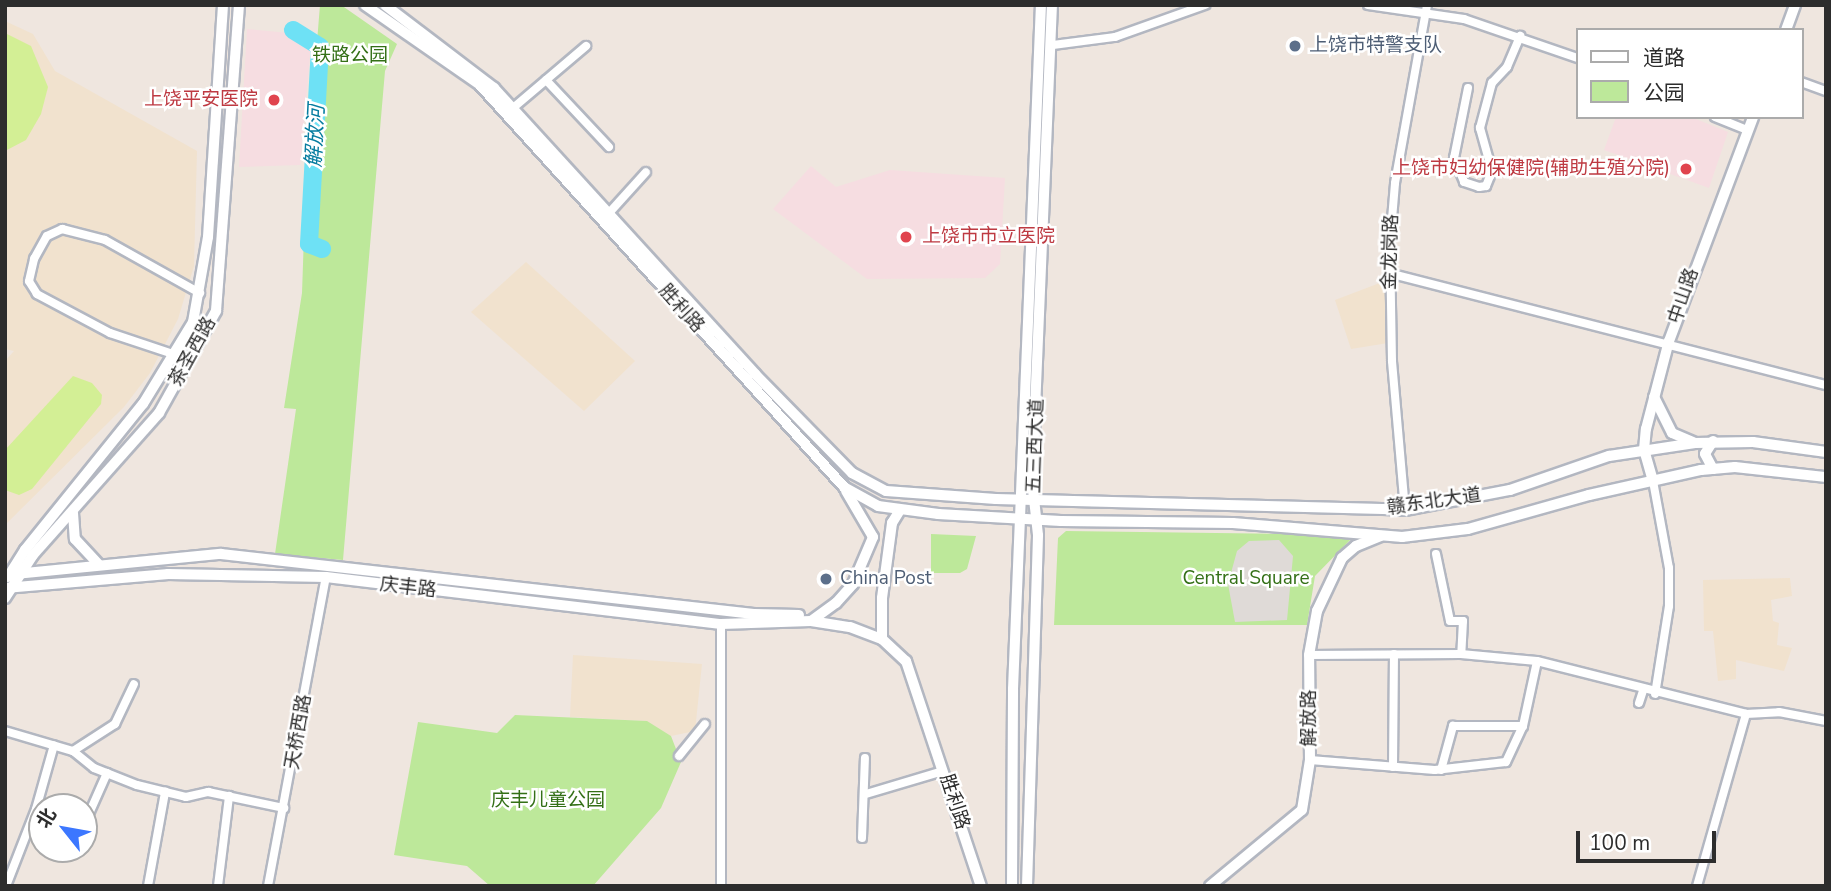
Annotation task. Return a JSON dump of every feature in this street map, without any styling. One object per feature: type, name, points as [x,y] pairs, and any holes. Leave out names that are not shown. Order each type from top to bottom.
[{"type":"main road","name":"茶圣西路","points":[[5,598],[9,580],[143,404],[192,322],[200,293],[223,5]]},
{"type":"main road","name":"茶圣西路","points":[[9,580],[73,513],[159,413],[216,311],[239,5]]},
{"type":"main road","name":"胜利路","points":[[365,5],[480,85],[844,487],[899,512],[1036,520],[1233,523],[1381,536],[1435,535],[1468,529],[1653,481],[1713,469],[1735,467],[1826,477]]},
{"type":"main road","name":"胜利路","points":[[385,5],[480,74],[755,374],[865,482],[905,494],[1035,499]]},
{"type":"main road","name":"五三西大道","points":[[1012,886],[1019,518],[1041,5]]},
{"type":"main road","name":"五三西大道","points":[[1027,886],[1036,520],[1032,481],[1053,45],[1052,5]]},
{"type":"main road","points":[[1787,28],[1795,5]]},
{"type":"main road","name":"中山路","points":[[1653,481],[1644,450],[1654,397],[1669,341],[1752,119]]},
{"type":"main road","points":[[1654,397],[1672,433],[1695,443]]},
{"type":"main road","points":[[1713,441],[1705,454],[1713,469]]},
{"type":"main road","name":"赣东北大道","points":[[1035,499],[1405,510],[1510,490],[1609,456],[1644,450],[1713,441],[1826,452]]},
{"type":"main road","points":[[9,580],[98,564],[221,554],[813,619],[853,584],[873,537],[863,513],[844,487]]},
{"type":"main road","points":[[882,639],[882,598],[892,523],[899,512]]},
{"type":"main road","points":[[73,513],[75,539],[98,564]]},
{"type":"main road","name":"解放路","points":[[1210,886],[1302,810],[1310,760],[1310,655],[1317,611],[1332,574],[1356,546],[1381,536]]},
{"type":"main road","name":"庆丰路","points":[[9,580],[168,574],[326,577],[721,624],[813,619]]},
{"type":"main road","name":"胜利路","points":[[813,619],[850,626],[882,639],[906,661],[981,886]]},
{"type":"street","points":[[1053,45],[1115,37],[1205,5]]},
{"type":"street","points":[[1368,5],[1426,9],[1520,36],[1576,58]]},
{"type":"street","name":"金龙岗路","points":[[1405,510],[1389,273],[1395,183],[1426,9]]},
{"type":"street","points":[[1468,88],[1454,158],[1464,182],[1479,187],[1486,186],[1492,171],[1480,128],[1492,83],[1507,67],[1520,36]]},
{"type":"street","points":[[513,108],[586,46]]},
{"type":"street","points":[[546,80],[609,147]]},
{"type":"street","points":[[1803,83],[1826,91]]},
{"type":"street","points":[[1720,119],[1748,130]]},
{"type":"street","points":[[609,213],[646,172]]},
{"type":"street","points":[[173,354],[110,333],[37,294],[29,281],[34,260],[47,236],[62,229],[104,240],[200,293]]},
{"type":"street","points":[[1389,273],[1669,341],[1826,384]]},
{"type":"street","points":[[1653,481],[1669,568],[1669,606],[1654,694]]},
{"type":"street","points":[[1436,554],[1450,621],[1463,621],[1461,654]]},
{"type":"street","name":"天桥西路","points":[[268,886],[326,577]]},
{"type":"street","points":[[721,624],[721,886]]},
{"type":"street","points":[[1393,767],[1394,654]]},
{"type":"street","points":[[1310,655],[1461,654],[1538,661],[1654,694],[1746,714],[1779,712],[1826,721]]},
{"type":"street","points":[[1310,760],[1441,770],[1506,762],[1523,726],[1538,661]]},
{"type":"street","points":[[73,751],[115,724],[134,684]]},
{"type":"street","points":[[1639,703],[1643,691]]},
{"type":"street","points":[[1697,886],[1746,714]]},
{"type":"street","points":[[679,756],[705,724]]},
{"type":"street","points":[[1441,770],[1453,726],[1523,726]]},
{"type":"street","points":[[5,732],[73,751],[107,773],[165,792],[186,797],[208,793],[284,808]]},
{"type":"street","points":[[6,886],[36,809],[54,745]]},
{"type":"street","points":[[862,838],[866,794],[865,758]]},
{"type":"street","points":[[866,794],[943,771]]},
{"type":"street","points":[[98,793],[107,773]]},
{"type":"street","points":[[148,886],[165,792]]},
{"type":"street","points":[[218,886],[229,796]]},
{"type":"shaded area","points":[[5,21],[33,34],[55,71],[197,151],[194,266],[178,319],[150,373],[124,407],[5,525],[5,361],[14,351],[5,349]]},
{"type":"shaded area","name":"上饶平安医院","points":[[247,29],[312,35],[300,165],[239,167]]},
{"type":"shaded area","name":"上饶市妇幼保健院(辅助生殖分院)","points":[[1615,119],[1696,119],[1728,132],[1709,188],[1604,150]]},
{"type":"shaded area","name":"上饶市市立医院","points":[[811,166],[836,187],[890,170],[1005,178],[1000,264],[985,278],[867,279],[773,209]]},
{"type":"shaded area","points":[[526,262],[635,361],[584,411],[471,312]]},
{"type":"shaded area","points":[[1385,281],[1388,343],[1351,349],[1335,300]]},
{"type":"shaded area","points":[[1279,540],[1293,556],[1287,620],[1235,622],[1228,584],[1237,551],[1249,541]]},
{"type":"shaded area","points":[[1790,578],[1792,596],[1771,600],[1773,621],[1779,623],[1777,645],[1792,648],[1784,671],[1736,660],[1736,679],[1718,681],[1713,631],[1704,631],[1703,580]]},
{"type":"shaded area","points":[[573,655],[702,664],[695,731],[671,736],[646,721],[570,717]]},
{"type":"green space","name":"铁路公园","points":[[320,5],[341,5],[397,44],[385,71],[343,560],[275,554],[296,409],[284,408],[302,293],[306,177]]},
{"type":"green space","points":[[5,33],[31,46],[48,87],[41,114],[26,140],[5,151]]},
{"type":"green space","points":[[73,376],[92,383],[102,395],[101,404],[32,489],[19,495],[5,490],[5,450]]},
{"type":"green space","name":"Central Square","points":[[1066,531],[1355,535],[1315,576],[1307,625],[1054,625],[1058,538]]},
{"type":"green space","points":[[931,534],[976,536],[967,569],[960,573],[931,573]]},
{"type":"green space","name":"庆丰儿童公园","points":[[515,715],[647,721],[671,736],[681,762],[661,808],[593,886],[490,886],[467,866],[394,855],[418,722],[497,733]]},
{"type":"waterway","name":"解放河","points":[[293,30],[320,47],[309,244],[322,249]]},
{"type":"place","name":"上饶市特警支队","points":[[1295,46]]},
{"type":"place","name":"上饶平安医院","points":[[274,100]]},
{"type":"place","name":"上饶市妇幼保健院(辅助生殖分院)","points":[[1686,169]]},
{"type":"place","name":"上饶市市立医院","points":[[906,237]]},
{"type":"place","name":"China Post","points":[[826,579]]}]
